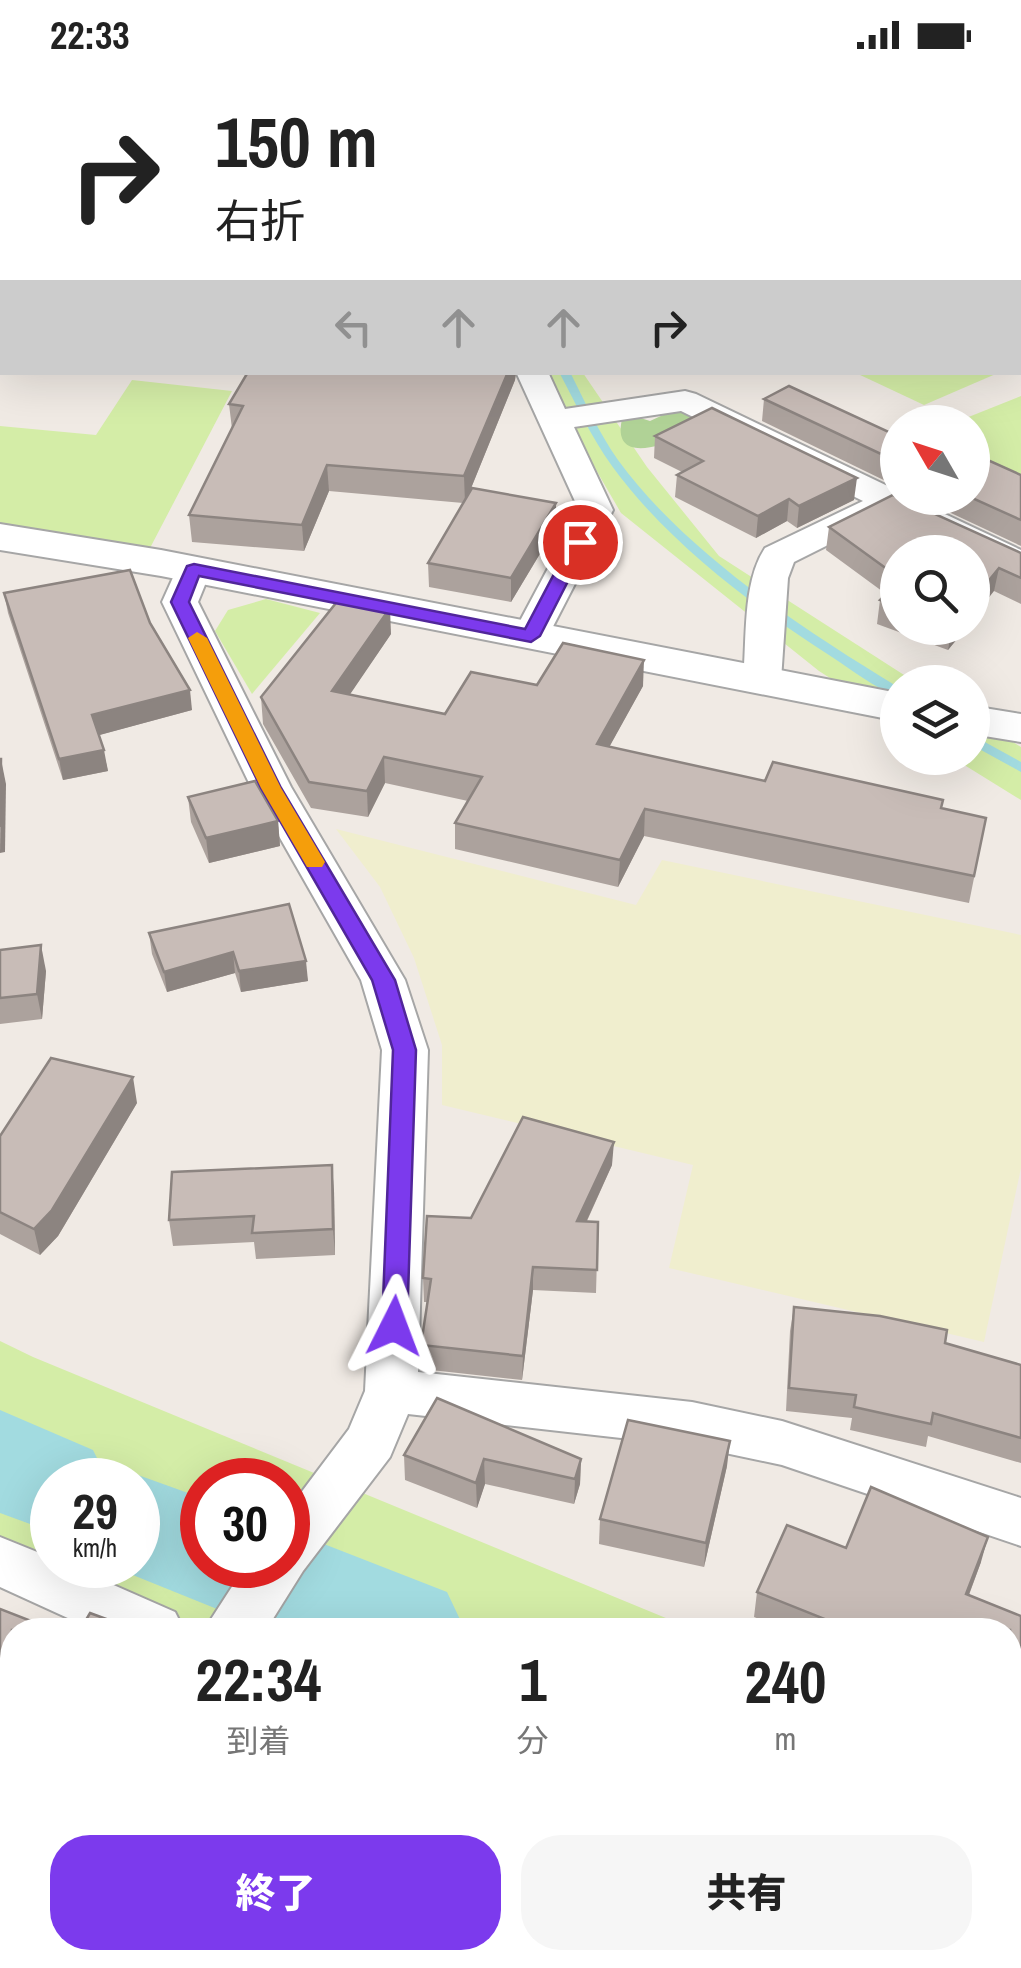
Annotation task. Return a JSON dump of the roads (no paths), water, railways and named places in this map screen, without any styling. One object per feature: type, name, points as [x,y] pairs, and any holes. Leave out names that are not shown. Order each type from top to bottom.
[{"type":"street","points":[[531,636],[596,510],[559,419],[534,375]]},
{"type":"street","points":[[559,419],[612,412],[690,387],[880,496]]},
{"type":"street","points":[[762,680],[770,578],[778,556],[880,505]]},
{"type":"street","points":[[918,515],[1021,564]]},
{"type":"street","points":[[0,537],[194,570],[880,703]]},
{"type":"street","points":[[194,570],[180,602],[271,788],[384,980],[405,1050],[391,1391],[371,1441],[310,1520]]},
{"type":"street","points":[[391,1391],[692,1424],[764,1439],[1021,1522]]},
{"type":"street","points":[[0,1561],[128,1618]]},
{"type":"street","points":[[242,1618],[262,1588]]},
{"type":"waterway","points":[[566,375],[609,454],[656,510],[754,596],[880,682]]},
{"type":"waterway","points":[[990,750],[1021,768]]},
{"type":"waterway","points":[[0,1458],[30,1473]]},
{"type":"waterway","points":[[160,1534],[180,1541]]},
{"type":"waterway","points":[[299,1588],[374,1618]]}]
